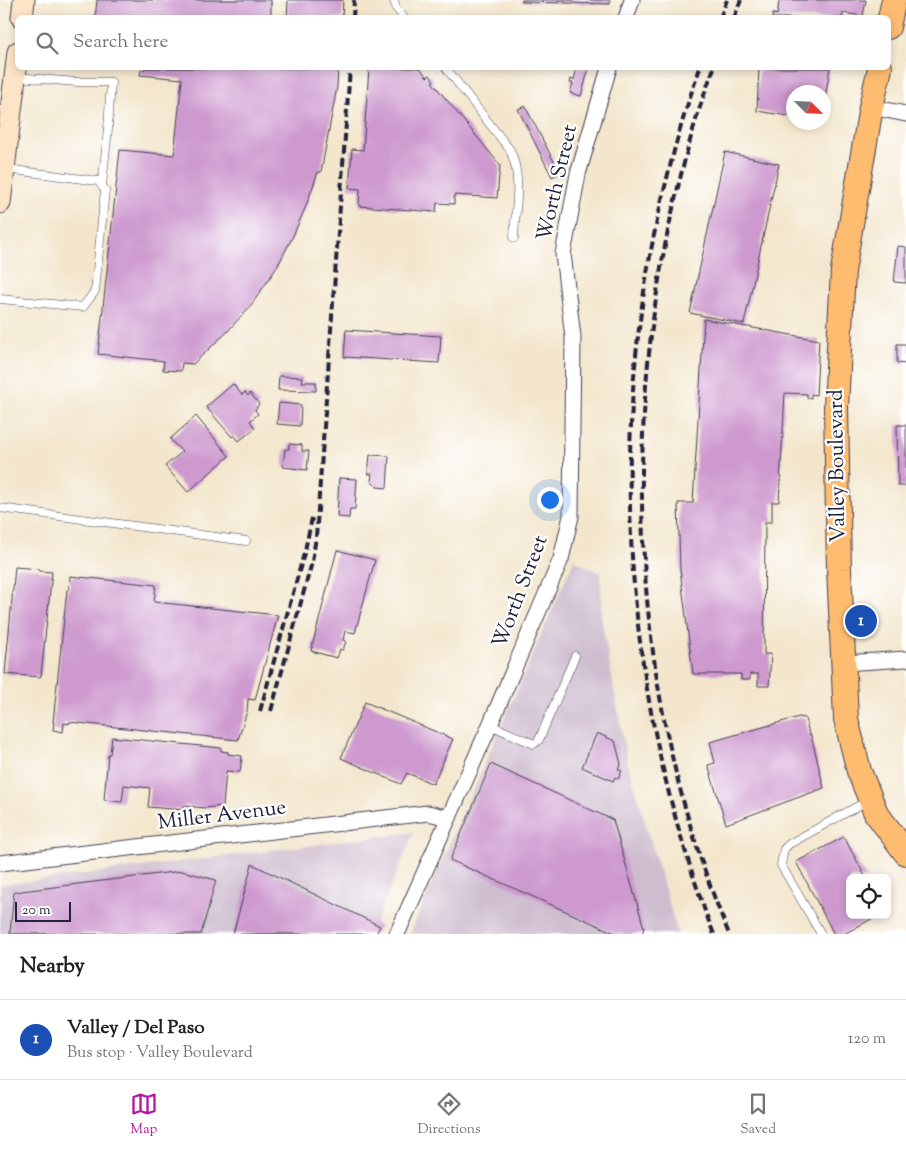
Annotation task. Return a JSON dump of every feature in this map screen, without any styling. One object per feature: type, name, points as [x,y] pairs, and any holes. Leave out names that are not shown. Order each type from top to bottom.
[{"type":"main road","points":[[22,15],[24,0]]},
{"type":"main road","points":[[891,15],[894,0]]},
{"type":"main road","points":[[0,203],[15,70]]},
{"type":"main road","name":"Valley Boulevard","points":[[880,70],[871,107],[843,271],[836,407],[839,569],[846,719],[859,771],[876,813],[906,852]]},
{"type":"street","points":[[627,15],[632,0]]},
{"type":"street","name":"Worth Street","points":[[397,934],[561,559],[571,516],[573,337],[563,254],[578,174],[608,70]]},
{"type":"street","points":[[871,107],[906,114]]},
{"type":"street","points":[[844,663],[906,658]]},
{"type":"street","name":"Miller Avenue","points":[[0,863],[428,813],[449,818]]},
{"type":"lane","points":[[394,0],[396,8],[402,15]]},
{"type":"lane","points":[[448,70],[510,150],[516,163],[518,182],[514,238]]},
{"type":"lane","points":[[14,77],[77,82],[111,82],[102,186]]},
{"type":"lane","points":[[0,299],[83,307],[95,291],[105,190],[98,180],[4,168]]},
{"type":"lane","points":[[0,508],[246,541]]},
{"type":"lane","points":[[490,724],[534,744],[540,740],[575,656]]},
{"type":"lane","points":[[821,934],[780,865],[784,848],[871,799]]},
{"type":"shaded area","points":[[574,560],[601,573],[601,616],[627,761],[678,934],[410,934]]},
{"type":"shaded area","points":[[414,832],[371,934],[0,934],[0,885]]},
{"type":"building","points":[[97,0],[271,0],[271,15],[95,15]]},
{"type":"building","points":[[288,0],[343,0],[342,15],[287,15]]},
{"type":"building","points":[[522,0],[610,0],[610,4],[522,2]]},
{"type":"building","points":[[781,0],[866,0],[863,15],[843,13],[843,15],[777,15]]},
{"type":"building","points":[[141,70],[338,70],[337,87],[321,172],[318,172],[306,206],[277,267],[252,304],[227,332],[193,364],[182,363],[181,371],[163,370],[164,361],[98,354],[120,150],[174,155],[182,79],[140,75]]},
{"type":"building","points":[[369,70],[422,70],[427,77],[430,75],[434,81],[432,82],[500,165],[497,198],[454,195],[454,204],[437,203],[436,212],[359,206],[360,189],[349,188],[352,149],[363,150]]},
{"type":"building","points":[[576,70],[588,70],[581,96],[570,93],[573,83],[570,83],[571,79],[574,80]]},
{"type":"building","points":[[759,70],[830,70],[827,85],[786,85],[786,116],[757,111]]},
{"type":"building","points":[[525,106],[560,173],[552,177],[518,109]]},
{"type":"building","points":[[725,152],[779,164],[744,324],[690,313]]},
{"type":"building","points":[[898,246],[906,247],[906,283],[894,282]]},
{"type":"building","points":[[704,319],[819,340],[816,395],[811,394],[811,398],[807,398],[807,394],[785,393],[779,502],[772,502],[772,522],[765,522],[764,654],[771,654],[769,686],[758,686],[758,674],[750,674],[750,680],[741,680],[741,674],[693,674],[680,569],[678,503],[693,503]]},
{"type":"building","points":[[346,330],[441,336],[439,363],[344,357]]},
{"type":"building","points":[[897,344],[906,344],[906,364],[897,363]]},
{"type":"building","points":[[279,376],[303,377],[302,382],[316,382],[316,391],[278,390]]},
{"type":"building","points":[[233,384],[242,395],[245,392],[248,396],[250,393],[259,404],[255,410],[258,414],[250,421],[255,428],[239,441],[234,435],[232,437],[206,407]]},
{"type":"building","points":[[279,403],[301,405],[300,426],[277,424]]},
{"type":"building","points":[[196,416],[229,456],[188,492],[165,466],[182,452],[170,439]]},
{"type":"building","points":[[897,425],[906,425],[906,486],[898,486]]},
{"type":"building","points":[[289,444],[302,445],[302,451],[309,451],[307,470],[283,467],[285,449],[289,449]]},
{"type":"building","points":[[370,455],[389,456],[387,488],[377,487],[371,481],[372,474],[368,474]]},
{"type":"building","points":[[339,478],[357,479],[355,509],[350,509],[349,518],[337,517]]},
{"type":"building","points":[[337,550],[375,560],[355,633],[345,631],[343,640],[346,641],[343,650],[340,649],[337,658],[311,651]]},
{"type":"building","points":[[15,567],[52,572],[41,676],[39,677],[5,674]]},
{"type":"building","points":[[70,576],[156,585],[154,602],[278,615],[255,700],[248,699],[247,711],[238,740],[69,722],[69,724],[64,723],[63,732],[53,730]]},
{"type":"building","points":[[365,702],[453,739],[433,784],[407,773],[401,784],[341,758]]},
{"type":"building","points":[[799,717],[805,718],[809,734],[811,735],[824,788],[726,824],[708,765],[715,763],[710,742]]},
{"type":"building","points":[[597,733],[615,741],[621,764],[618,769],[622,771],[618,779],[615,777],[613,781],[582,767]]},
{"type":"building","points":[[112,737],[221,748],[221,751],[228,752],[228,754],[242,756],[240,772],[226,771],[223,806],[205,808],[184,806],[184,810],[148,807],[150,788],[124,785],[122,802],[104,800],[108,754],[110,754]]},
{"type":"building","points":[[491,764],[613,820],[644,928],[642,934],[617,934],[450,860]]},
{"type":"building","points":[[844,837],[864,874],[846,874],[846,919],[872,919],[844,934],[834,934],[796,862]]},
{"type":"building","points":[[252,864],[380,926],[376,934],[233,934]]},
{"type":"building","points":[[182,871],[216,880],[201,934],[10,934],[14,892]]},
{"type":"railway","points":[[353,15],[354,0]]},
{"type":"railway","points":[[721,15],[727,0]]},
{"type":"railway","points":[[735,15],[741,0]]},
{"type":"railway","points":[[271,711],[312,562],[316,537],[350,70]]},
{"type":"railway","points":[[699,70],[664,189],[642,306],[634,382],[630,458],[631,535],[636,611],[647,687],[662,763],[681,837],[700,898],[714,934]]},
{"type":"railway","points":[[713,70],[694,126],[678,186],[654,314],[645,404],[642,494],[646,584],[656,674],[674,763],[698,849],[729,934]]},
{"type":"railway","points":[[260,711],[305,550],[312,518]]},
{"type":"place","name":"Valley / Del Paso","points":[[861,621]]}]
